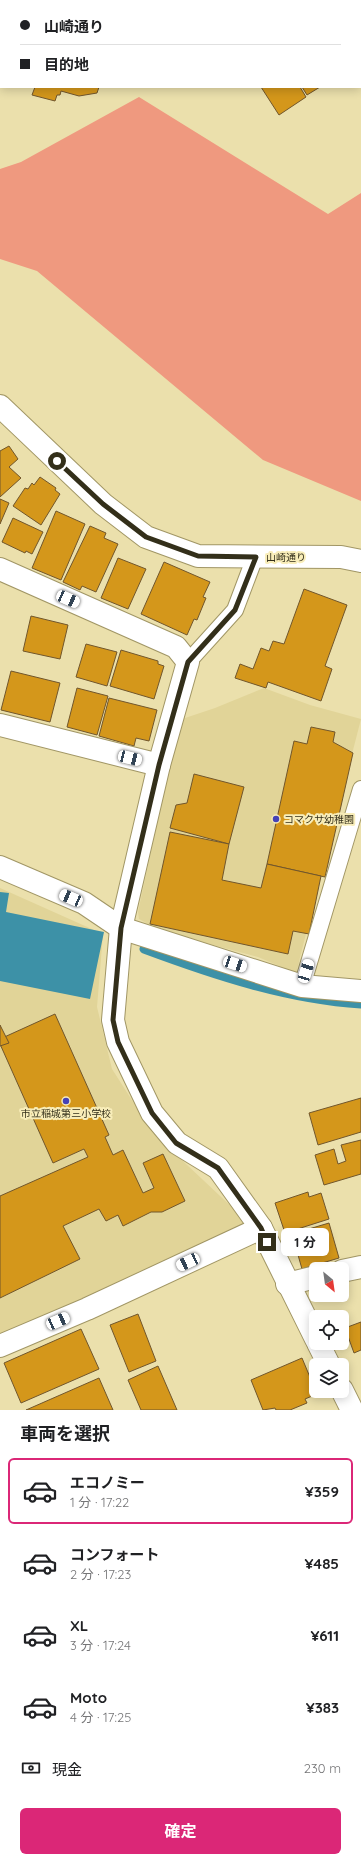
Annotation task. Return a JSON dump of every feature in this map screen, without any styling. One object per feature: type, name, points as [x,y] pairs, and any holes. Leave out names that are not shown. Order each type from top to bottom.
[{"type":"street","name":"山崎通り","points":[[0,406],[103,504],[146,537],[198,556],[341,557],[361,561]]},
{"type":"street","points":[[0,569],[176,647],[188,662],[159,765],[121,928],[113,1020],[118,1042],[152,1113],[176,1143],[218,1168],[261,1228],[287,1284],[309,1326]]},
{"type":"street","points":[[0,725],[159,765]]},
{"type":"street","points":[[0,867],[84,903],[121,928],[302,986],[361,991]]},
{"type":"street","points":[[0,1346],[87,1309],[261,1228]]},
{"type":"street","points":[[349,1270],[361,1267]]},
{"type":"street","points":[[287,1284],[309,1279]]},
{"type":"street","points":[[346,1398],[352,1410]]},
{"type":"lane","points":[[188,662],[235,610],[256,557]]},
{"type":"lane","points":[[302,986],[361,789]]},
{"type":"shaded area","points":[[139,97],[328,214],[361,193],[361,501],[263,460],[37,271],[0,259],[0,169],[21,162]]},
{"type":"shaded area","points":[[264,688],[310,705],[361,719],[296,973],[258,957],[161,931],[139,919],[138,912],[179,720],[215,708]]},
{"type":"shaded area","name":"市立稲城第三小学校","points":[[0,888],[103,934],[97,1007],[112,1069],[153,1133],[252,1226],[0,1335]]},
{"type":"water","points":[[0,892],[9,893],[6,912],[104,932],[90,999],[0,981]]},
{"type":"building","points":[[35,88],[99,88],[97,93],[79,96],[61,91],[60,95],[57,95],[55,101],[32,95]]},
{"type":"building","points":[[262,88],[301,88],[306,97],[279,115]]},
{"type":"building","points":[[303,88],[318,88],[307,95]]},
{"type":"building","points":[[9,446],[18,459],[9,467],[21,478],[0,497],[0,451]]},
{"type":"building","points":[[40,477],[56,488],[55,490],[60,494],[41,525],[13,506],[25,488],[28,489],[32,483],[34,485]]},
{"type":"building","points":[[0,499],[9,503],[0,524]]},
{"type":"building","points":[[56,511],[85,524],[61,580],[32,568]]},
{"type":"building","points":[[13,518],[43,532],[32,554],[26,551],[25,553],[2,542]]},
{"type":"building","points":[[90,526],[106,533],[104,538],[118,544],[96,592],[82,586],[80,590],[63,582]]},
{"type":"building","points":[[118,558],[146,569],[128,609],[101,598]]},
{"type":"building","points":[[164,562],[210,582],[203,597],[206,598],[197,620],[194,619],[187,635],[141,614]]},
{"type":"building","points":[[304,589],[347,605],[325,666],[332,669],[321,701],[268,682],[266,688],[235,678],[240,664],[253,669],[261,648],[269,651],[273,641],[284,644]]},
{"type":"building","points":[[31,616],[68,625],[60,659],[23,651]]},
{"type":"building","points":[[86,644],[117,652],[107,686],[76,677]]},
{"type":"building","points":[[121,650],[158,661],[158,664],[164,666],[154,699],[110,686]]},
{"type":"building","points":[[11,671],[60,683],[50,722],[1,710]]},
{"type":"building","points":[[77,688],[108,696],[97,735],[67,727]]},
{"type":"building","points":[[109,698],[157,710],[149,741],[136,738],[134,746],[99,736]]},
{"type":"building","points":[[311,727],[335,732],[333,742],[353,753],[325,877],[267,864],[294,741],[307,744]]},
{"type":"building","points":[[194,774],[244,787],[229,844],[170,828],[176,805],[187,803]]},
{"type":"building","points":[[170,832],[229,844],[222,880],[261,888],[267,864],[321,876],[309,934],[293,931],[288,954],[150,924]]},
{"type":"building","points":[[55,1014],[109,1135],[105,1137],[113,1155],[123,1150],[143,1193],[154,1188],[143,1163],[163,1154],[185,1201],[162,1212],[151,1212],[123,1226],[118,1215],[106,1221],[99,1209],[63,1226],[80,1259],[0,1298],[0,1196],[88,1157],[84,1149],[53,1163],[0,1044],[0,1039]]},
{"type":"building","points":[[0,1025],[9,1043],[0,1046]]},
{"type":"building","points":[[361,1098],[361,1132],[318,1145],[309,1113]]},
{"type":"building","points":[[361,1140],[361,1174],[324,1185],[315,1155],[334,1149],[338,1164],[346,1161],[341,1145]]},
{"type":"building","points":[[308,1192],[309,1197],[321,1193],[329,1219],[285,1233],[275,1203]]},
{"type":"building","points":[[329,1223],[339,1258],[326,1262],[309,1262],[309,1267],[302,1269],[292,1234]]},
{"type":"building","points":[[138,1314],[156,1361],[129,1372],[110,1325]]},
{"type":"building","points":[[361,1322],[361,1350],[354,1353],[349,1339],[349,1326]]},
{"type":"building","points":[[81,1329],[99,1369],[21,1403],[4,1363]]},
{"type":"building","points":[[302,1358],[309,1375],[309,1397],[305,1399],[307,1403],[290,1410],[276,1410],[275,1408],[263,1410],[251,1380]]},
{"type":"building","points":[[158,1366],[177,1410],[141,1410],[128,1380]]},
{"type":"building","points":[[99,1378],[113,1410],[26,1410]]},
{"type":"waterway","points":[[144,949],[224,977],[278,991],[305,997],[361,1004]]},
{"type":"place","name":"コマクサ幼稚園","points":[[276,819]]},
{"type":"place","name":"市立稲城第三小学校","points":[[66,1101]]},
{"type":"route","points":[[57,461],[103,504],[146,537],[198,556],[256,557],[235,610],[188,662],[159,765],[121,928],[113,1020],[118,1042],[152,1113],[176,1143],[218,1168],[261,1228],[267,1242]]}]
